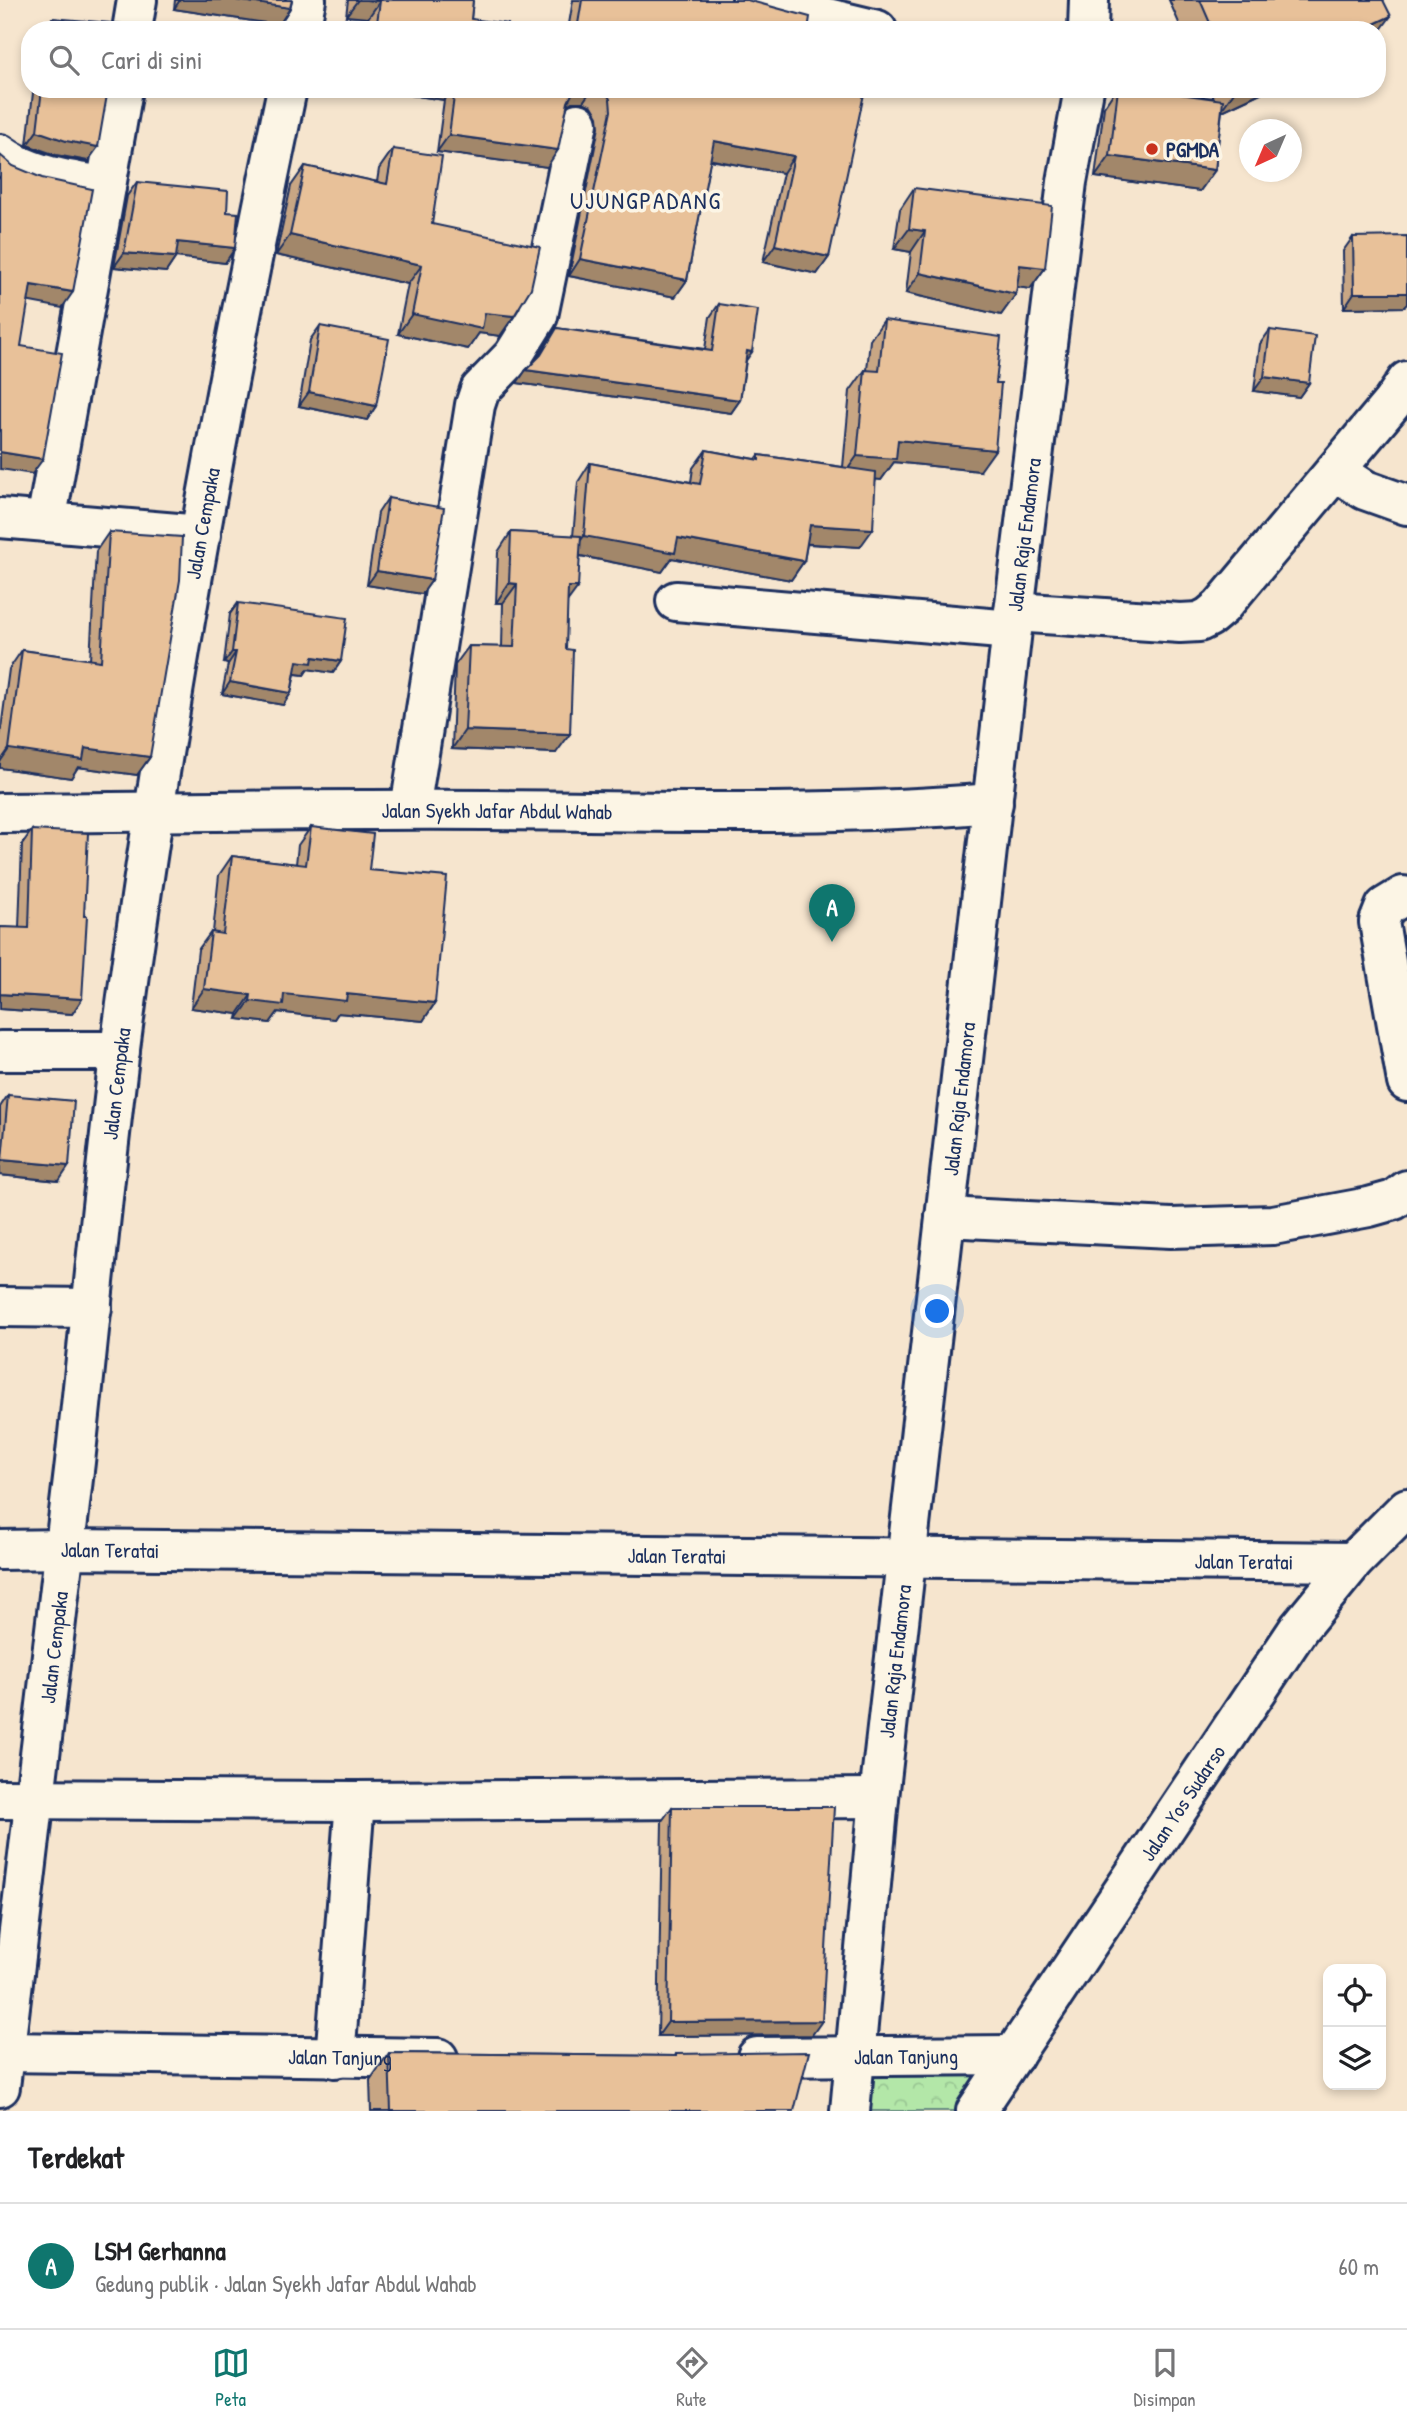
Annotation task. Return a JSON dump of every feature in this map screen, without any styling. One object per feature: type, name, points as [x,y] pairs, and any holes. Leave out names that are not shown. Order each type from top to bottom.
[{"type":"street","points":[[134,21],[137,0]]},
{"type":"street","points":[[302,21],[306,0]]},
{"type":"street","points":[[752,0],[840,21]]},
{"type":"street","points":[[1088,21],[1089,0]]},
{"type":"street","points":[[46,522],[122,98]]},
{"type":"street","name":"Jalan Cempaka","points":[[1,2064],[18,1798],[65,1549],[120,1051],[154,813],[174,677],[285,98]]},
{"type":"street","name":"Jalan Raja Endamora","points":[[850,2111],[879,1798],[905,1559],[1013,621],[1067,182],[1082,98]]},
{"type":"street","points":[[410,809],[475,405],[480,390],[513,356],[538,316],[578,122]]},
{"type":"street","points":[[0,154],[11,162],[51,175],[107,187]]},
{"type":"street","points":[[676,601],[1013,621],[1199,622],[1221,607],[1392,403],[1407,381]]},
{"type":"street","points":[[1336,471],[1365,490],[1407,505]]},
{"type":"street","points":[[0,519],[201,535]]},
{"type":"street","name":"Jalan Syekh Jafar Abdul Wahab","points":[[0,813],[410,809],[820,812],[928,809],[993,803]]},
{"type":"street","points":[[1403,896],[1385,907],[1380,922],[1407,1082]]},
{"type":"street","points":[[0,1051],[120,1051]]},
{"type":"street","points":[[945,1217],[1171,1228],[1273,1225],[1369,1207],[1394,1200],[1407,1190]]},
{"type":"street","points":[[0,1307],[92,1308]]},
{"type":"street","name":"Jalan Yos Sudarso","points":[[976,2111],[1299,1628],[1353,1562],[1407,1508]]},
{"type":"street","name":"Jalan Teratai","points":[[0,1550],[1353,1562]]},
{"type":"street","points":[[18,1798],[355,1801],[879,1798]]},
{"type":"street","points":[[335,2058],[355,1801]]},
{"type":"street","name":"Jalan Tanjung","points":[[716,2058],[1014,2055]]},
{"type":"street","name":"Jalan Tanjung","points":[[1,2064],[335,2058],[469,2059]]},
{"type":"green space","points":[[1000,2063],[968,2111],[857,2111],[861,2064]]},
{"type":"building","points":[[236,0],[292,0],[290,8]]},
{"type":"building","points":[[366,0],[473,0],[471,19],[486,21],[377,21],[380,1]]},
{"type":"building","points":[[582,0],[747,0],[810,17],[809,21],[578,21]]},
{"type":"building","points":[[1200,0],[1383,0],[1391,16],[1380,21],[1209,21]]},
{"type":"building","points":[[52,18],[87,21],[52,21]]},
{"type":"building","points":[[41,98],[106,98],[98,147],[66,141],[37,131]]},
{"type":"building","points":[[454,98],[570,98],[558,150],[449,135]]},
{"type":"building","points":[[863,98],[829,257],[775,245],[794,156],[714,141],[687,280],[580,259],[611,111],[610,99]]},
{"type":"building","name":"PGMDA","points":[[1117,98],[1223,100],[1215,170],[1110,156]]},
{"type":"building","points":[[393,149],[442,156],[432,224],[540,247],[531,288],[514,316],[485,313],[482,329],[412,314],[422,265],[290,235],[305,166],[387,184]]},
{"type":"building","points":[[0,155],[13,166],[42,178],[92,189],[73,292],[31,285],[21,346],[62,353],[43,459],[0,452]]},
{"type":"building","points":[[137,182],[228,191],[227,212],[238,213],[235,248],[178,242],[176,257],[124,253]]},
{"type":"building","points":[[914,188],[1052,206],[1045,268],[1020,265],[1016,294],[920,273],[925,231],[909,229]]},
{"type":"building","points":[[1407,236],[1407,293],[1354,293],[1353,237]]},
{"type":"building","points":[[719,304],[758,310],[752,352],[747,351],[740,400],[526,370],[541,355],[557,328],[712,351]]},
{"type":"building","points":[[884,320],[1001,337],[996,383],[1001,383],[995,450],[898,440],[896,459],[857,456],[865,370],[879,371]]},
{"type":"building","points":[[320,326],[389,339],[376,406],[309,392]]},
{"type":"building","points":[[1270,330],[1315,336],[1309,383],[1264,377]]},
{"type":"building","points":[[706,450],[759,460],[759,455],[876,472],[873,529],[810,525],[804,561],[678,538],[675,553],[584,536],[590,463],[700,484]]},
{"type":"building","points":[[388,498],[444,508],[432,580],[377,571]]},
{"type":"building","points":[[109,532],[182,537],[180,580],[150,757],[85,748],[83,760],[9,749],[22,650],[101,661]]},
{"type":"building","points":[[511,532],[581,536],[578,587],[568,587],[566,649],[573,650],[570,734],[465,730],[469,646],[514,647],[517,584],[509,583]]},
{"type":"building","points":[[238,603],[347,618],[341,661],[313,657],[312,663],[297,661],[291,693],[230,682],[236,652],[232,652]]},
{"type":"building","points":[[311,827],[373,834],[369,870],[447,877],[435,1003],[347,994],[346,1001],[284,994],[283,1005],[250,1001],[251,995],[204,989],[211,932],[223,934],[232,856],[306,865]]},
{"type":"building","points":[[32,830],[88,833],[82,999],[0,994],[0,927],[29,928]]},
{"type":"building","points":[[8,1095],[74,1101],[69,1166],[2,1160]]},
{"type":"building","points":[[672,1807],[834,1807],[822,2021],[668,2022]]},
{"type":"building","points":[[809,2052],[794,2111],[391,2111],[389,2053],[676,2056]]},
{"type":"place","name":"PGMDA","points":[[1152,149]]},
{"type":"place","name":"LSM Gerhanna","points":[[832,942]]},
{"type":"district","name":"UJUNGPADANG","points":[[646,200]]}]
